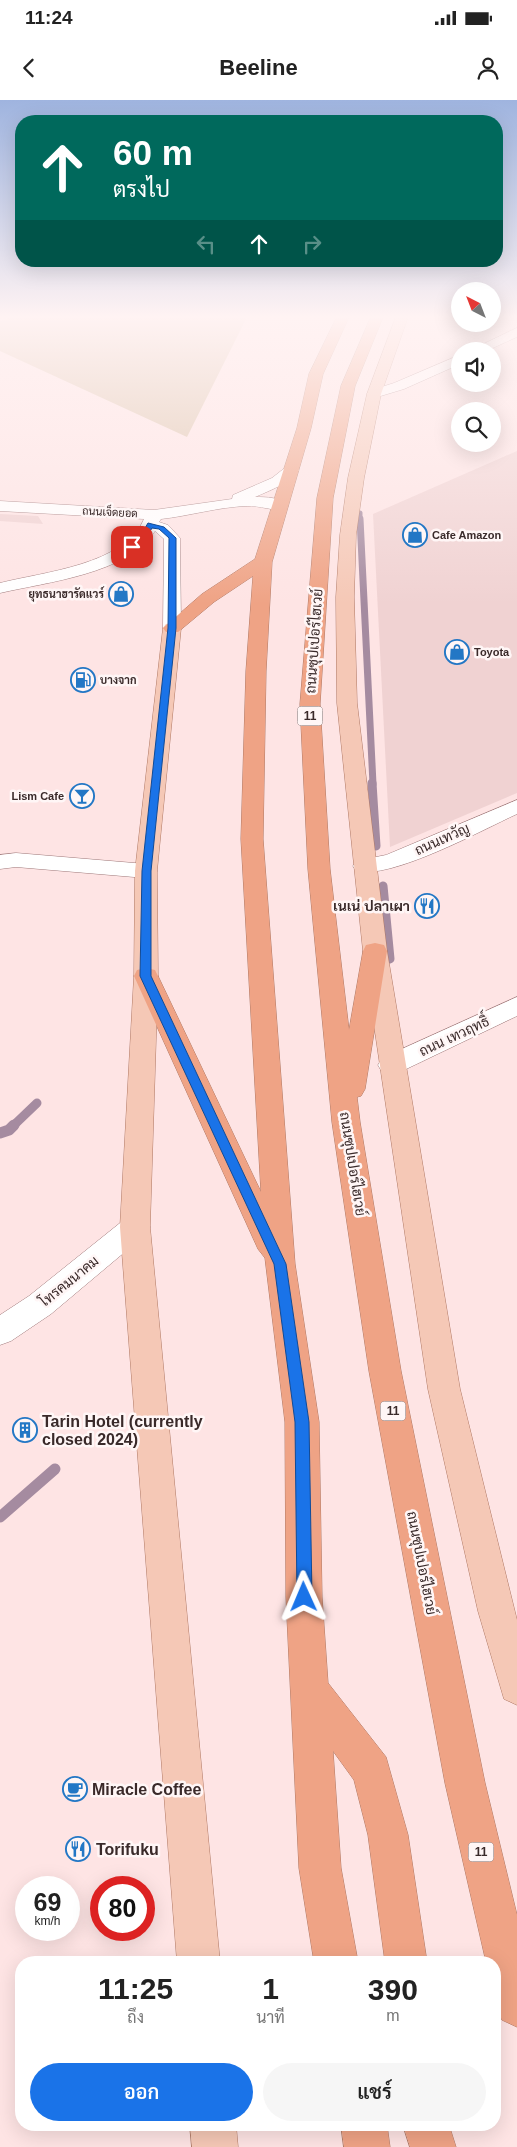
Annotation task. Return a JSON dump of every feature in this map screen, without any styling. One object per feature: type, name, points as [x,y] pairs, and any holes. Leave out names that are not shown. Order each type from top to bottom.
[{"type":"highway","points":[[306,413],[263,562],[256,671],[252,839],[280,1264],[302,1422],[304,1597],[320,1868],[335,1956]]},
{"type":"highway","name":"ถนนซุปเปอร์ไฮเวย์","points":[[343,413],[325,498],[310,704],[319,870],[346,1122],[385,1371],[465,1782],[517,2005]]},
{"type":"highway","points":[[172,628],[208,598],[263,562]]},
{"type":"highway","points":[[346,1122],[375,950]]},
{"type":"highway","points":[[146,976],[280,1264]]},
{"type":"highway","points":[[309,1689],[372,1771],[388,1834],[405,1956]]},
{"type":"highway","points":[[365,2131],[367,2147]]},
{"type":"highway","points":[[428,2131],[433,2147]]},
{"type":"main road","points":[[370,413],[356,478],[348,535],[344,597],[347,703],[364,866],[392,1065],[444,1389],[496,1610],[517,1686]]},
{"type":"main road","points":[[172,628],[146,871],[146,976],[135,1227],[198,1956]]},
{"type":"main road","points":[[214,2131],[215,2147]]},
{"type":"street","name":"ถนนเจ็ดยอด","points":[[219,505],[278,481],[291,470]]},
{"type":"street","name":"ถนนเจ็ดยอด","points":[[0,506],[152,520],[219,505],[257,501],[280,506]]},
{"type":"street","points":[[0,588],[113,557],[127,550],[144,536],[152,520],[172,538],[172,628]]},
{"type":"street","points":[[9,568],[65,571]]},
{"type":"street","name":"ถนนเทวัญ","points":[[364,866],[392,860],[517,806]]},
{"type":"street","points":[[0,862],[16,860],[146,871]]},
{"type":"street","name":"ถนน เทวฤทธิ์","points":[[392,1065],[517,1006]]},
{"type":"street","name":"โทรคมนาคม","points":[[0,1332],[40,1305],[135,1227]]},
{"type":"shaded area","points":[[134,413],[199,413],[187,437]]},
{"type":"shaded area","points":[[517,451],[517,793],[390,847],[373,514]]},
{"type":"shaded area","points":[[0,514],[38,516],[43,524],[0,521]]},
{"type":"waterway","points":[[360,513],[360,519]]},
{"type":"waterway","points":[[360,519],[373,784]]},
{"type":"waterway","points":[[372,783],[376,846]]},
{"type":"waterway","points":[[383,886],[390,959]]},
{"type":"waterway","points":[[13,1126],[37,1103]]},
{"type":"waterway","points":[[0,1133],[9,1130],[13,1126]]},
{"type":"waterway","points":[[0,1517],[55,1469]]},
{"type":"place","name":"Cafe Amazon","points":[[415,535]]},
{"type":"place","name":"ยุทธนาฮารัดแวร์","points":[[121,594]]},
{"type":"place","name":"Toyota","points":[[457,652]]},
{"type":"place","name":"บางจาก","points":[[83,680]]},
{"type":"place","name":"Lism Cafe","points":[[82,796]]},
{"type":"place","name":"เนเน่ ปลาเผา","points":[[427,906]]},
{"type":"place","name":"Tarin Hotel (currently closed 2024)","points":[[25,1430]]},
{"type":"place","name":"Miracle Coffee","points":[[75,1789]]},
{"type":"place","name":"Torifuku","points":[[78,1849]]},
{"type":"route","points":[[132,547],[144,536],[150,525],[162,528],[172,538],[172,628],[146,871],[146,976],[280,1264],[302,1422],[304,1597]]}]
